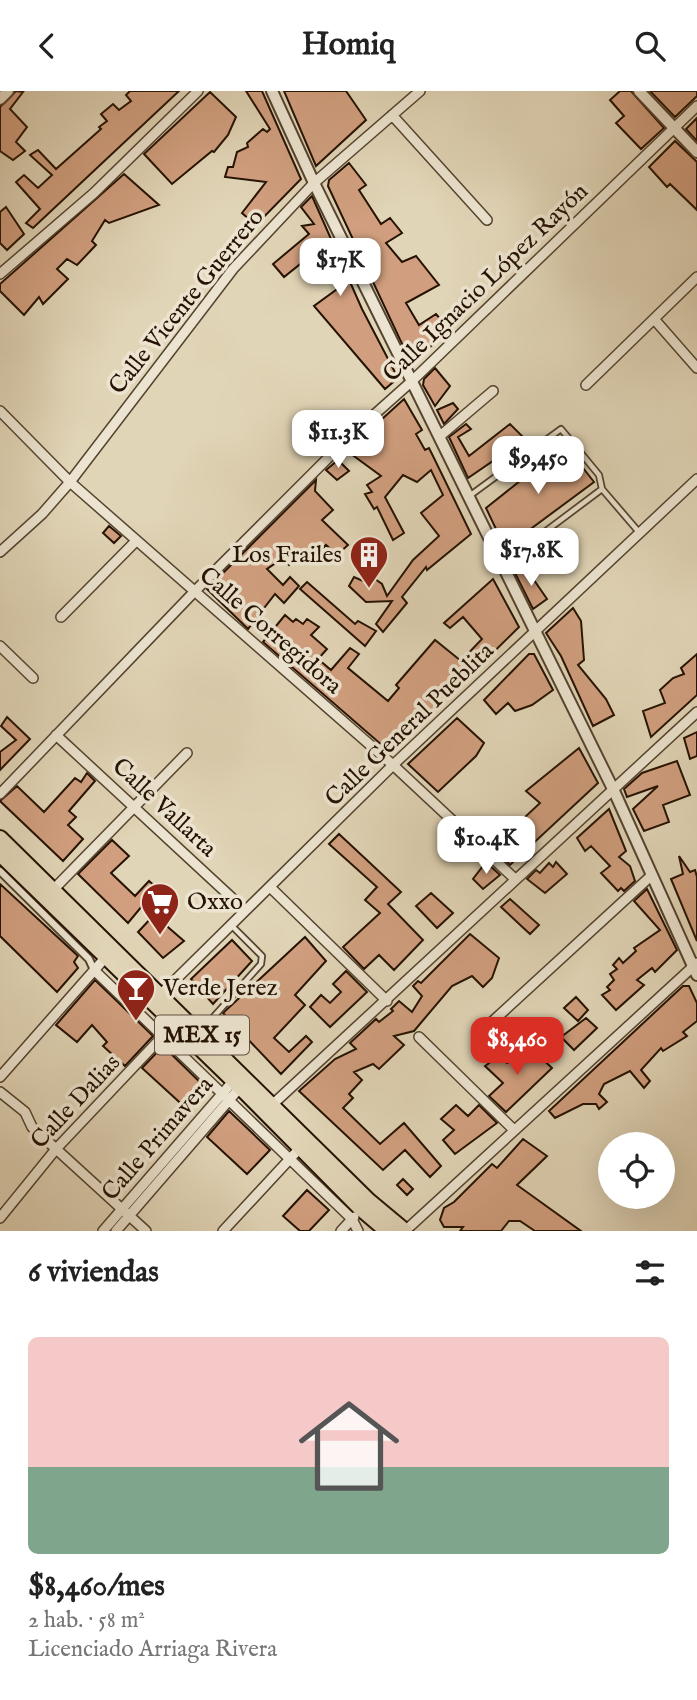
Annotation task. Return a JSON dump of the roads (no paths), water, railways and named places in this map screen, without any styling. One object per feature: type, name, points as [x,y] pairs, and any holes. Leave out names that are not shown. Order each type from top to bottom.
[{"type":"main road","name":"MEX 15","points":[[0,838],[105,958],[157,999]]},
{"type":"main road","name":"MEX 15","points":[[0,854],[49,895],[241,1080],[272,1105],[361,1210],[405,1231]]},
{"type":"main road","name":"MEX 15","points":[[178,1019],[200,1033],[241,1080],[295,1153],[387,1231]]},
{"type":"street","points":[[0,99],[8,91]]},
{"type":"street","points":[[0,274],[93,193],[198,91]]},
{"type":"street","points":[[272,91],[314,183],[440,436],[467,498],[614,791],[684,949],[696,966],[405,1231]]},
{"type":"street","name":"Calle Vicente Guerrero","points":[[0,552],[41,514],[70,482],[233,269],[314,183],[420,91]]},
{"type":"street","points":[[639,91],[697,152]]},
{"type":"street","name":"Calle Ignacio López Rayón","points":[[0,794],[195,591],[347,439],[412,381],[697,106]]},
{"type":"street","points":[[392,115],[487,219]]},
{"type":"street","points":[[586,385],[697,277]]},
{"type":"street","points":[[654,319],[697,368]]},
{"type":"street","points":[[440,436],[493,391]]},
{"type":"street","name":"Calle Corregidora","points":[[0,411],[70,482],[393,765],[515,879]]},
{"type":"street","name":"Calle General Pueblita","points":[[157,999],[393,765],[638,531],[697,479]]},
{"type":"street","points":[[61,617],[135,541]]},
{"type":"street","points":[[0,646],[33,677]]},
{"type":"street","points":[[272,1105],[697,712]]},
{"type":"street","name":"Calle Vallarta","points":[[56,735],[136,806],[245,910]]},
{"type":"street","points":[[49,895],[187,753]]},
{"type":"street","points":[[0,871],[89,959],[94,971],[225,1098],[295,1153],[223,1231]]},
{"type":"street","points":[[493,1021],[652,875]]},
{"type":"street","points":[[271,888],[387,1001]]},
{"type":"street","points":[[0,1077],[105,958]]},
{"type":"street","name":"Calle Dalias","points":[[0,1218],[56,1149],[178,1019]]},
{"type":"street","points":[[419,1037],[514,1130]]},
{"type":"street","name":"Calle Primavera","points":[[103,1231],[126,1213],[241,1080]]},
{"type":"street","points":[[0,1093],[24,1112],[32,1126],[146,1231]]},
{"type":"street","points":[[341,1231],[361,1210]]},
{"type":"street","points":[[358,1231],[361,1210]]},
{"type":"street","name":"Calle Primavera","points":[[116,1231],[126,1213]]},
{"type":"lane","points":[[467,498],[561,429],[599,475],[602,489],[638,531]]},
{"type":"lane","points":[[501,565],[602,489]]},
{"type":"lane","points":[[200,1033],[261,964],[262,956],[231,924]]},
{"type":"place","name":"Los Frailes","points":[[369,589]]},
{"type":"place","name":"Oxxo","points":[[160,936]]},
{"type":"place","name":"Verde Jerez","points":[[136,1022]]}]
